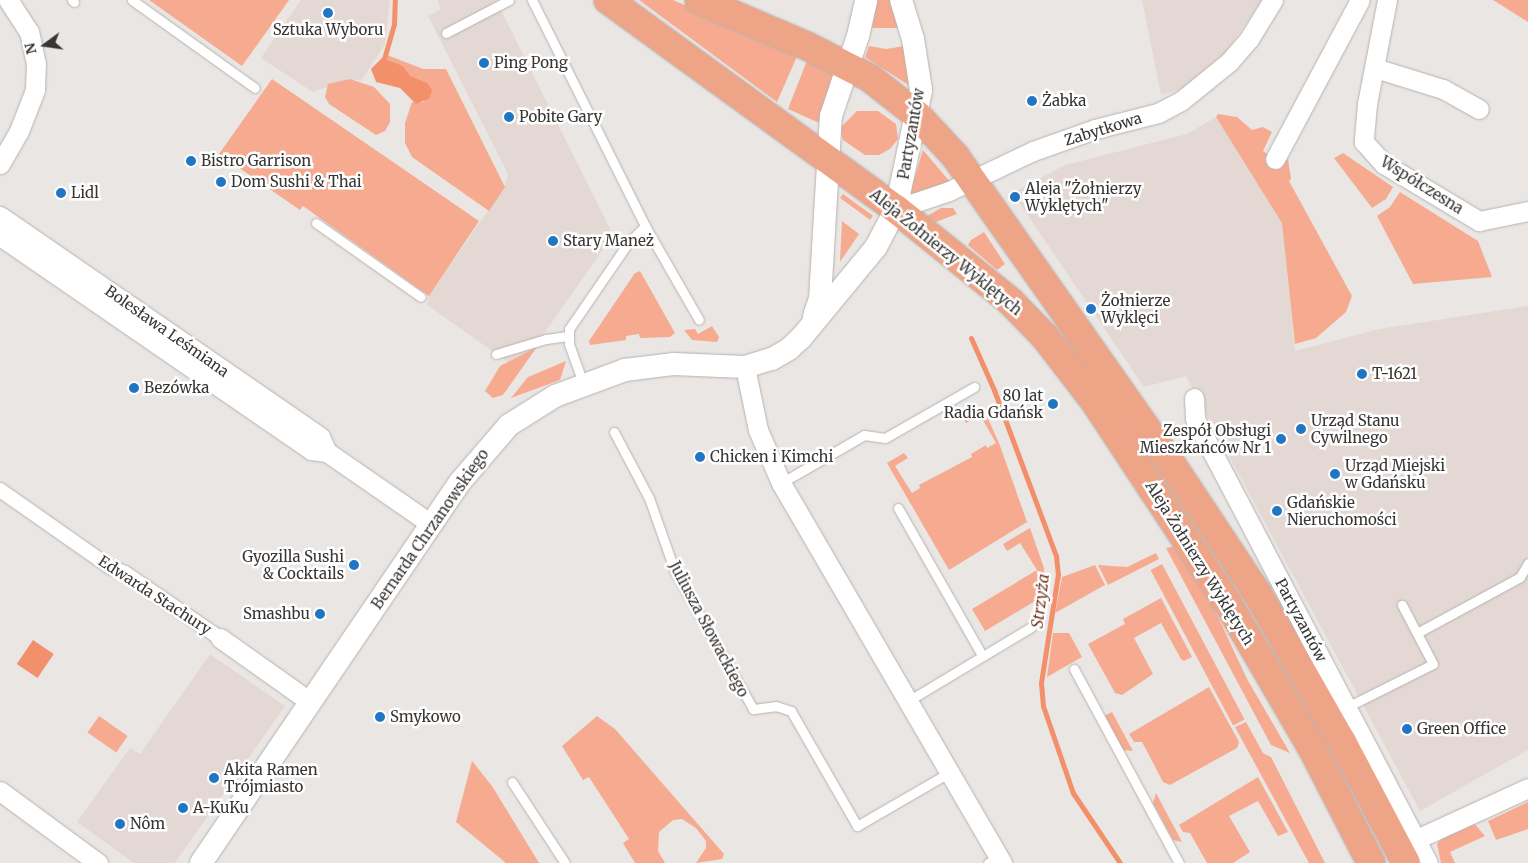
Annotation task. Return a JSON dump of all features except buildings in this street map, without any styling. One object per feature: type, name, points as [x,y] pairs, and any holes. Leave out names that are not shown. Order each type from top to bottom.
[{"type":"main road","name":"Aleja Żołnierzy Wyklętych","points":[[608,0],[896,209],[1010,300],[1045,337],[1086,390],[1227,602],[1312,748],[1371,863]]},
{"type":"main road","name":"Aleja Żołnierzy Wyklętych","points":[[699,0],[848,65],[882,87],[917,115],[973,179],[1166,456],[1257,593],[1342,742],[1411,851]]},
{"type":"street","points":[[0,164],[35,90],[36,64],[29,32],[8,0]]},
{"type":"street","points":[[827,159],[831,116],[848,65],[866,0]]},
{"type":"street","name":"Partyzantów","points":[[896,209],[921,90],[912,39],[901,0]]},
{"type":"street","name":"Zabytkowa","points":[[896,209],[973,179],[1041,148],[1158,113],[1180,101],[1205,85],[1229,62],[1249,39],[1274,0]]},
{"type":"street","points":[[1275,158],[1360,0]]},
{"type":"street","name":"Współczesna","points":[[1387,0],[1376,68],[1366,104],[1364,142],[1380,160],[1479,221],[1528,211]]},
{"type":"street","points":[[1376,68],[1443,89],[1479,108]]},
{"type":"street","points":[[0,144],[24,116]]},
{"type":"street","name":"Bernarda Chrzanowskiego","points":[[813,320],[820,299],[827,159]]},
{"type":"street","name":"Bernarda Chrzanowskiego","points":[[200,863],[431,524],[479,457],[509,426],[540,404],[584,383],[625,370],[660,364],[745,367],[772,359],[789,350],[876,247],[896,209]]},
{"type":"street","name":"Bolesława Leśmiana","points":[[0,216],[320,437],[327,452]]},
{"type":"street","name":"Bolesława Leśmiana","points":[[0,236],[311,450],[327,452],[431,524]]},
{"type":"street","points":[[745,367],[758,430],[781,483],[950,772],[996,861]]},
{"type":"street","name":"Partyzantów","points":[[1194,398],[1195,419],[1347,707],[1411,851],[1428,863]]},
{"type":"street","name":"Edwarda Stachury","points":[[0,490],[110,567],[126,573],[309,701]]},
{"type":"street","points":[[1411,851],[1528,788]]},
{"type":"street","points":[[0,791],[98,863]]},
{"type":"lane","points":[[132,0],[256,88]]},
{"type":"lane","points":[[446,33],[509,0]]},
{"type":"lane","points":[[532,0],[645,226],[699,320]]},
{"type":"lane","points":[[316,223],[421,296]]},
{"type":"lane","points":[[584,383],[568,336],[576,315],[628,243],[645,226]]},
{"type":"lane","points":[[496,354],[546,339],[568,336]]},
{"type":"lane","points":[[781,483],[864,434],[885,438],[974,387]]},
{"type":"lane","name":"Juliusza Słowackiego","points":[[614,432],[649,498],[675,572],[753,709],[776,706],[791,711],[857,826],[950,772]]},
{"type":"lane","points":[[898,508],[982,655]]},
{"type":"lane","points":[[1417,632],[1520,577],[1528,563]]},
{"type":"lane","points":[[1347,707],[1433,664],[1402,605]]},
{"type":"lane","points":[[908,701],[972,665],[982,655],[1031,627]]},
{"type":"lane","points":[[1074,669],[1179,863]]},
{"type":"lane","points":[[512,782],[565,863]]},
{"type":"shaded area","points":[[149,0],[289,0],[242,66]]},
{"type":"shaded area","points":[[301,0],[390,0],[385,44],[361,81],[350,79],[313,92],[261,58]]},
{"type":"shaded area","points":[[437,0],[496,0],[613,235],[534,348],[508,362],[427,305],[429,296],[504,187],[508,174],[428,16],[441,9]]},
{"type":"shaded area","points":[[639,0],[673,0],[798,54],[777,102]]},
{"type":"shaded area","points":[[877,0],[892,0],[901,28],[872,28]]},
{"type":"shaded area","points":[[1142,0],[1262,0],[1223,57],[1182,89],[1161,95]]},
{"type":"shaded area","points":[[1493,0],[1528,0],[1528,22]]},
{"type":"shaded area","points":[[869,46],[886,49],[904,46],[910,86],[865,57]]},
{"type":"shaded area","points":[[387,55],[423,69],[446,69],[505,187],[489,211],[412,157],[405,143],[405,123],[412,102],[424,102],[403,66],[385,61]]},
{"type":"shaded area","points":[[382,58],[403,66],[410,76],[427,83],[432,90],[430,98],[416,104],[400,88],[376,82],[371,69]]},
{"type":"shaded area","points":[[808,58],[833,72],[821,121],[817,122],[788,109]]},
{"type":"shaded area","points":[[272,79],[479,221],[429,296],[303,206],[300,210],[219,154]]},
{"type":"shaded area","points":[[350,79],[374,87],[390,104],[390,122],[385,131],[376,135],[329,104],[325,97],[328,84]]},
{"type":"shaded area","points":[[857,111],[878,111],[896,124],[898,139],[890,149],[879,155],[865,155],[843,140],[840,128]]},
{"type":"shaded area","points":[[1218,114],[1237,117],[1252,130],[1263,127],[1272,132],[1263,151],[1281,164],[1288,159],[1291,179],[1289,181],[1352,296],[1346,312],[1316,338],[1295,344],[1282,223],[1216,117]]},
{"type":"shaded area","points":[[1216,117],[1283,223],[1295,351],[1379,329],[1528,306],[1528,750],[1420,811],[1186,376],[1144,387],[1014,195],[1014,192],[1065,165],[1187,134]]},
{"type":"shaded area","points":[[923,150],[951,183],[920,194],[910,193]]},
{"type":"shaded area","points":[[1343,153],[1393,187],[1386,199],[1372,208],[1334,158]]},
{"type":"shaded area","points":[[1400,192],[1478,241],[1492,277],[1413,284],[1377,216],[1390,207]]},
{"type":"shaded area","points":[[843,194],[873,216],[870,220],[840,198]]},
{"type":"shaded area","points":[[941,208],[953,208],[957,214],[936,222],[927,216]]},
{"type":"shaded area","points":[[842,221],[859,234],[840,262]]},
{"type":"shaded area","points":[[984,232],[1005,264],[997,270],[968,245],[971,240]]},
{"type":"shaded area","points":[[640,271],[675,333],[670,337],[640,338],[639,334],[626,336],[626,340],[590,345],[589,341],[635,273]]},
{"type":"shaded area","points":[[712,326],[719,337],[717,342],[692,340],[684,330],[695,329],[698,334]]},
{"type":"shaded area","points":[[537,347],[503,395],[493,398],[485,391],[500,366]]},
{"type":"shaded area","points":[[566,361],[560,380],[511,398],[528,377]]},
{"type":"shaded area","points":[[980,409],[984,410],[999,443],[1027,522],[949,570],[887,463],[904,453],[908,458],[895,466],[912,493],[920,488],[919,485],[972,457],[971,454],[986,445],[987,448],[996,443],[980,415],[966,423],[963,418]]},
{"type":"shaded area","points":[[1030,528],[1044,568],[1042,597],[985,631],[972,609],[1037,570],[1020,543],[1007,551],[1003,544]]},
{"type":"shaded area","points":[[1175,546],[1211,602],[1247,679],[1290,753],[1271,745],[1166,548]]},
{"type":"shaded area","points":[[1156,553],[1159,559],[1108,585],[1098,565],[1127,567]]},
{"type":"shaded area","points":[[1162,564],[1245,719],[1233,726],[1151,570]]},
{"type":"shaded area","points":[[1095,565],[1105,585],[1055,613],[1062,577]]},
{"type":"shaded area","points":[[1161,598],[1192,657],[1184,661],[1181,659],[1161,623],[1134,638],[1153,674],[1122,695],[1115,693],[1088,644],[1125,624],[1123,619]]},
{"type":"shaded area","points":[[1053,633],[1069,633],[1082,657],[1047,677]]},
{"type":"shaded area","points":[[33,640],[54,654],[38,678],[17,664]]},
{"type":"shaded area","points":[[210,654],[285,706],[175,863],[134,863],[77,822],[130,748],[140,754]]},
{"type":"shaded area","points":[[1209,687],[1239,742],[1237,748],[1170,785],[1163,782],[1142,742],[1134,742],[1129,734]]},
{"type":"shaded area","points":[[1112,712],[1133,751],[1123,750],[1104,716]]},
{"type":"shaded area","points":[[99,716],[128,736],[116,752],[88,732]]},
{"type":"shaded area","points":[[597,716],[615,729],[724,854],[722,859],[696,863],[706,848],[706,841],[696,828],[682,819],[673,820],[659,832],[658,851],[665,863],[635,863],[623,843],[629,839],[589,777],[583,780],[562,746]]},
{"type":"shaded area","points":[[1246,722],[1263,753],[1271,757],[1325,863],[1309,863],[1235,727]]},
{"type":"shaded area","points":[[472,761],[492,786],[539,863],[506,863],[456,822]]},
{"type":"shaded area","points":[[1258,777],[1288,832],[1278,836],[1258,801],[1229,816],[1250,852],[1233,863],[1207,863],[1190,833],[1183,832],[1179,825]]},
{"type":"shaded area","points":[[1156,793],[1182,842],[1173,840],[1153,803]]},
{"type":"shaded area","points":[[1528,802],[1528,829],[1496,840],[1488,821]]},
{"type":"shaded area","points":[[1473,822],[1485,836],[1450,852],[1455,863],[1441,863],[1437,844],[1443,837]]},
{"type":"waterway","points":[[384,59],[394,24],[395,0]]},
{"type":"waterway","name":"Strzyża","points":[[971,338],[994,390],[1056,556],[1058,574],[1041,683],[1043,706],[1073,793],[1120,863]]},
{"type":"place","name":"Sztuka Wyboru","points":[[328,13]]},
{"type":"place","name":"Ping Pong","points":[[484,63]]},
{"type":"place","name":"Żabka","points":[[1032,101]]},
{"type":"place","name":"Pobite Gary","points":[[509,117]]},
{"type":"place","name":"Bistro Garrison","points":[[191,161]]},
{"type":"place","name":"Dom Sushi & Thai","points":[[221,182]]},
{"type":"place","name":"Lidl","points":[[61,193]]},
{"type":"place","name":"Aleja \"Żołnierzy Wyklętych\"","points":[[1015,197]]},
{"type":"place","name":"Stary Maneż","points":[[553,241]]},
{"type":"place","name":"Żołnierze Wyklęci","points":[[1091,309]]},
{"type":"place","name":"T-1621","points":[[1362,374]]},
{"type":"place","name":"Bezówka","points":[[134,388]]},
{"type":"place","name":"80 lat Radia Gdańsk","points":[[1053,404]]},
{"type":"place","name":"Urząd Stanu Cywilnego","points":[[1301,429]]},
{"type":"place","name":"Zespół Obsługi Mieszkańców Nr 1","points":[[1281,439]]},
{"type":"place","name":"Chicken i Kimchi","points":[[700,457]]},
{"type":"place","name":"Urząd Miejski w Gdańsku","points":[[1335,474]]},
{"type":"place","name":"Gdańskie Nieruchomości","points":[[1277,511]]},
{"type":"place","name":"Gyozilla Sushi & Cocktails","points":[[354,565]]},
{"type":"place","name":"Smashbu","points":[[320,614]]},
{"type":"place","name":"Smykowo","points":[[380,717]]},
{"type":"place","name":"Green Office","points":[[1407,729]]},
{"type":"place","name":"Akita Ramen Trójmiasto","points":[[214,778]]},
{"type":"place","name":"A-KuKu","points":[[183,808]]},
{"type":"place","name":"Nôm","points":[[120,824]]}]
